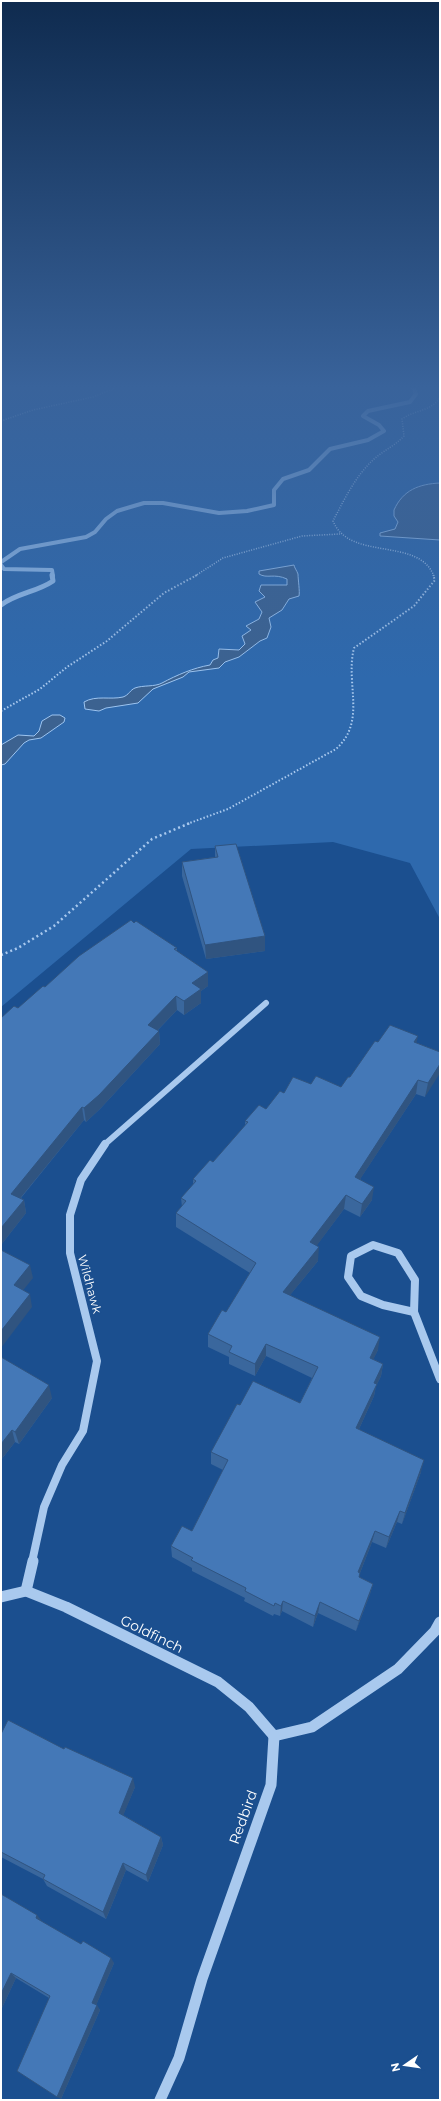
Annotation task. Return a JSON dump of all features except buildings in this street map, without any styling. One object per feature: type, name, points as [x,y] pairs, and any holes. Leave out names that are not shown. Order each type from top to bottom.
[{"type":"street","name":"Wildhawk","points":[[26,1591],[44,1506],[62,1465],[83,1431],[96,1361],[70,1253],[70,1215],[81,1180],[101,1148],[266,1003]]},
{"type":"street","points":[[414,1312],[383,1305],[361,1296],[348,1277],[351,1256],[373,1245],[398,1253],[415,1280],[414,1312],[440,1379]]},
{"type":"street","points":[[1,1597],[26,1591]]},
{"type":"street","name":"Goldfinch","points":[[26,1591],[66,1608],[218,1682],[249,1707],[274,1736]]},
{"type":"street","points":[[274,1736],[312,1726],[398,1669],[435,1631],[440,1622]]},
{"type":"street","name":"Redbird","points":[[160,2100],[179,2058],[202,1979],[271,1785],[274,1736]]},
{"type":"path","points":[[340,534],[333,521],[355,482]]},
{"type":"path","points":[[1,711],[40,689],[67,667],[107,642],[164,593],[200,574],[223,558],[302,536],[340,534],[368,545],[405,553],[416,557],[430,569],[435,580],[414,606],[354,648],[350,669],[354,718],[347,738],[336,749],[228,809],[168,831],[152,840],[92,890],[54,926],[18,948],[1,955]]},
{"type":"shaded area","points":[[1,482],[440,482],[440,919],[410,863],[333,842],[191,849],[1,1007]]},
{"type":"shaded area","points":[[440,483],[440,540],[380,536],[380,533],[395,529],[398,522],[394,516],[394,510],[402,497],[412,489]]},
{"type":"shaded area","points":[[294,565],[298,574],[299,596],[289,599],[282,610],[269,618],[271,627],[267,638],[260,641],[239,657],[225,662],[219,668],[189,672],[183,677],[153,689],[138,703],[106,708],[99,711],[85,709],[84,702],[89,700],[98,698],[123,697],[135,688],[159,684],[185,672],[210,665],[213,660],[218,658],[219,649],[239,650],[245,644],[242,636],[251,630],[246,626],[259,619],[262,612],[255,602],[265,597],[259,591],[261,585],[287,585],[287,579],[278,576],[265,576],[259,574],[259,571]]},
{"type":"shaded area","points":[[52,715],[60,715],[65,718],[64,722],[41,738],[29,740],[24,743],[5,764],[1,765],[1,745],[18,735],[34,736],[39,731],[42,721]]},
{"type":"waterway","points":[[1,562],[20,549],[86,537],[95,532],[106,519],[117,511],[144,503],[163,503],[219,513],[247,511],[274,505],[274,490],[281,482]]},
{"type":"waterway","points":[[1,565],[4,569],[52,570],[53,576]]},
{"type":"waterway","points":[[1,605],[7,601],[47,585],[53,581],[52,575]]}]
